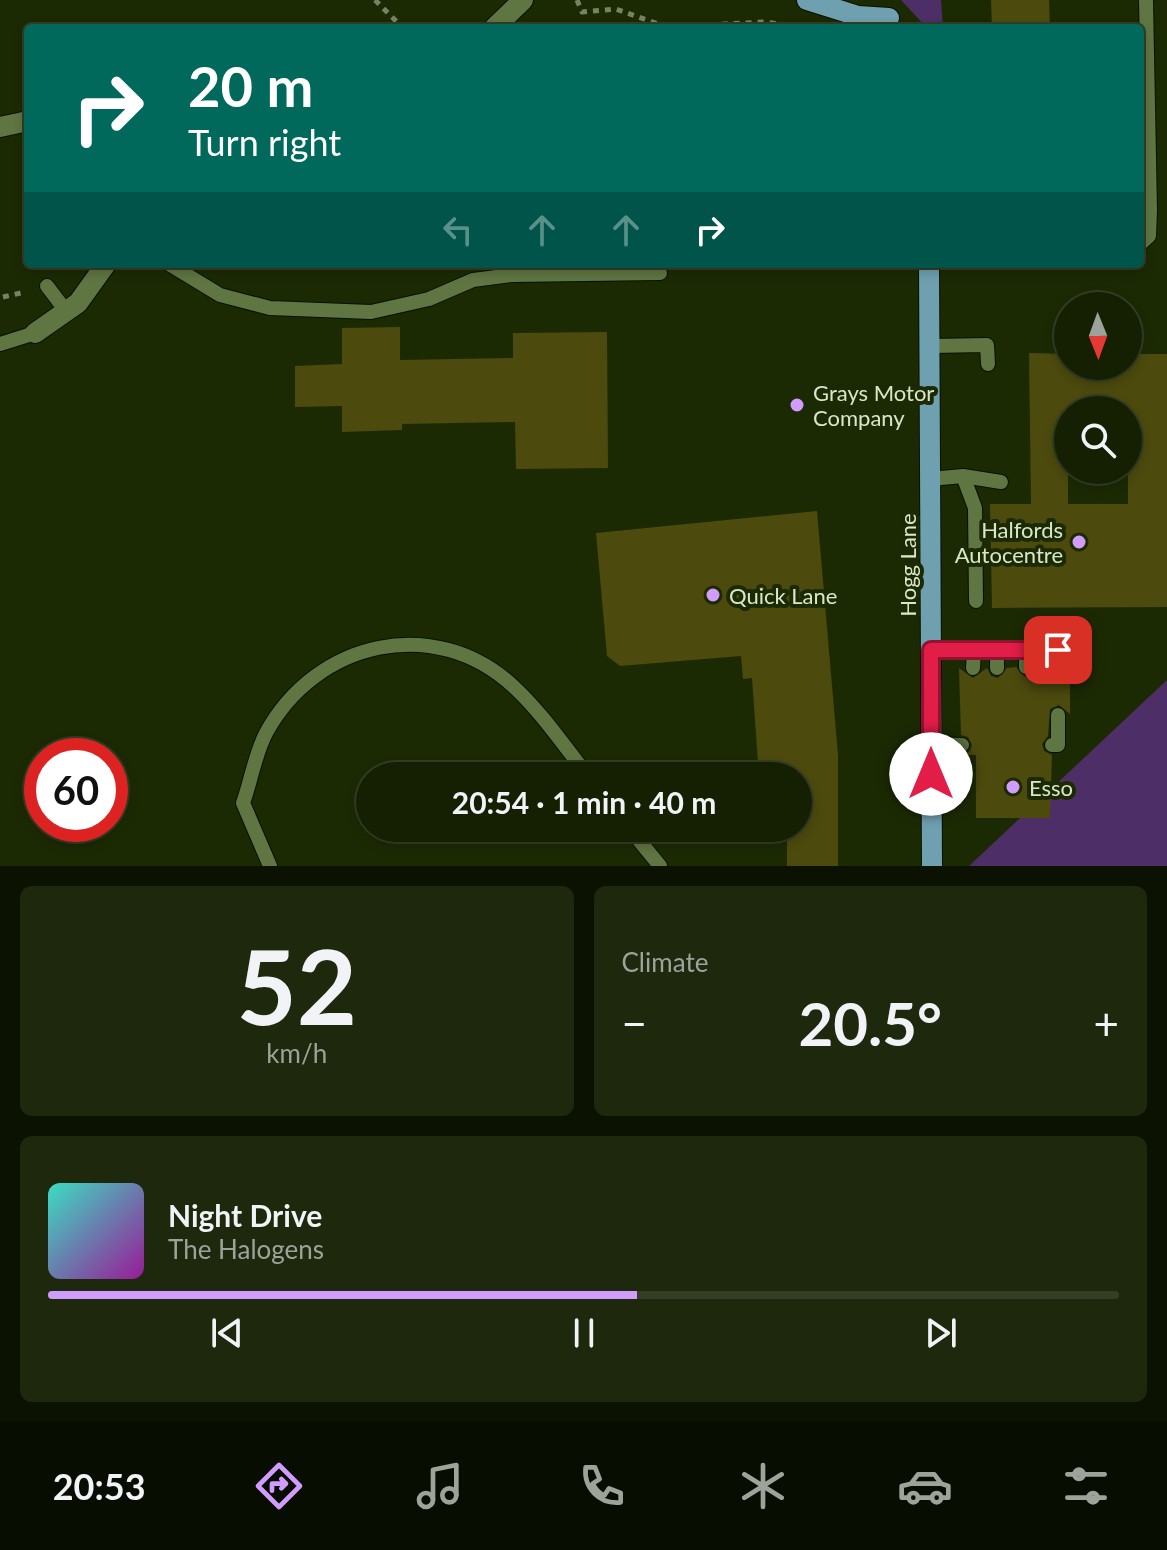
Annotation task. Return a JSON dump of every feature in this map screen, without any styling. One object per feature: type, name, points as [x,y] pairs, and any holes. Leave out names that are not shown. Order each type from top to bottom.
[{"type":"main road","points":[[807,0],[858,16],[894,23]]},
{"type":"main road","points":[[877,0],[894,23]]},
{"type":"main road","name":"Hogg Lane","points":[[929,268],[932,866]]},
{"type":"street","points":[[498,24],[523,0]]},
{"type":"street","points":[[0,127],[24,122]]},
{"type":"street","points":[[35,333],[78,303],[103,268]]},
{"type":"lane","points":[[1144,240],[1149,236],[1150,211],[1146,0]]},
{"type":"lane","points":[[176,268],[220,295],[270,308],[371,312],[429,299],[473,280],[512,275],[660,273]]},
{"type":"lane","points":[[47,286],[66,311]]},
{"type":"lane","points":[[0,344],[35,333]]},
{"type":"lane","points":[[931,346],[987,345],[988,364]]},
{"type":"lane","points":[[930,479],[963,476],[1001,482]]},
{"type":"lane","points":[[963,476],[975,508],[976,601]]},
{"type":"lane","points":[[976,547],[991,559]]},
{"type":"lane","points":[[976,576],[992,587]]},
{"type":"lane","points":[[270,866],[243,803],[266,734],[301,685],[339,660],[380,646],[423,644],[466,656],[512,685],[576,762]]},
{"type":"lane","points":[[931,650],[1058,650],[1058,667]]},
{"type":"lane","points":[[973,668],[974,650]]},
{"type":"lane","points":[[997,650],[997,668]]},
{"type":"lane","points":[[1026,650],[1026,667]]},
{"type":"lane","points":[[1052,745],[1058,745],[1058,715]]},
{"type":"lane","points":[[931,744],[962,745]]},
{"type":"lane","points":[[640,842],[660,866]]},
{"type":"path","points":[[375,0],[399,24]]},
{"type":"path","points":[[577,0],[582,12],[616,9],[658,24]]},
{"type":"path","points":[[725,24],[780,24]]},
{"type":"shaded area","points":[[901,0],[941,0],[943,24],[923,24]]},
{"type":"shaded area","points":[[1167,680],[1167,866],[969,866]]},
{"type":"building","points":[[991,0],[1049,0],[1050,24],[992,24]]},
{"type":"building","points":[[400,327],[400,360],[513,358],[513,333],[607,332],[608,468],[516,469],[515,422],[402,424],[402,430],[342,432],[342,406],[295,407],[295,366],[342,364],[342,328]]},
{"type":"building","name":"Halfords Autocentre","points":[[1029,353],[1054,354],[1054,380],[1142,380],[1142,354],[1167,354],[1167,607],[992,608],[990,504],[1031,504]]},
{"type":"building","name":"Quick Lane","points":[[817,511],[838,755],[838,866],[787,866],[787,842],[812,842],[812,762],[758,762],[752,678],[743,679],[741,656],[620,666],[607,656],[596,533]]},
{"type":"building","points":[[1016,667],[1025,677],[1032,675],[1036,667],[1048,667],[1052,675],[1059,677],[1070,667],[1070,714],[1059,705],[1050,709],[1048,736],[1042,744],[1044,751],[1052,755],[1050,818],[976,818],[976,755],[962,755],[970,751],[972,745],[968,737],[961,735],[959,668],[973,678],[987,668],[991,676],[998,678],[1007,668]]},
{"type":"place","name":"Grays Motor Company","points":[[797,405]]},
{"type":"place","name":"Halfords Autocentre","points":[[1079,542]]},
{"type":"place","name":"Quick Lane","points":[[713,595]]},
{"type":"place","name":"Esso","points":[[1013,787]]},
{"type":"route","points":[[931,774],[931,650],[1058,650]]}]
